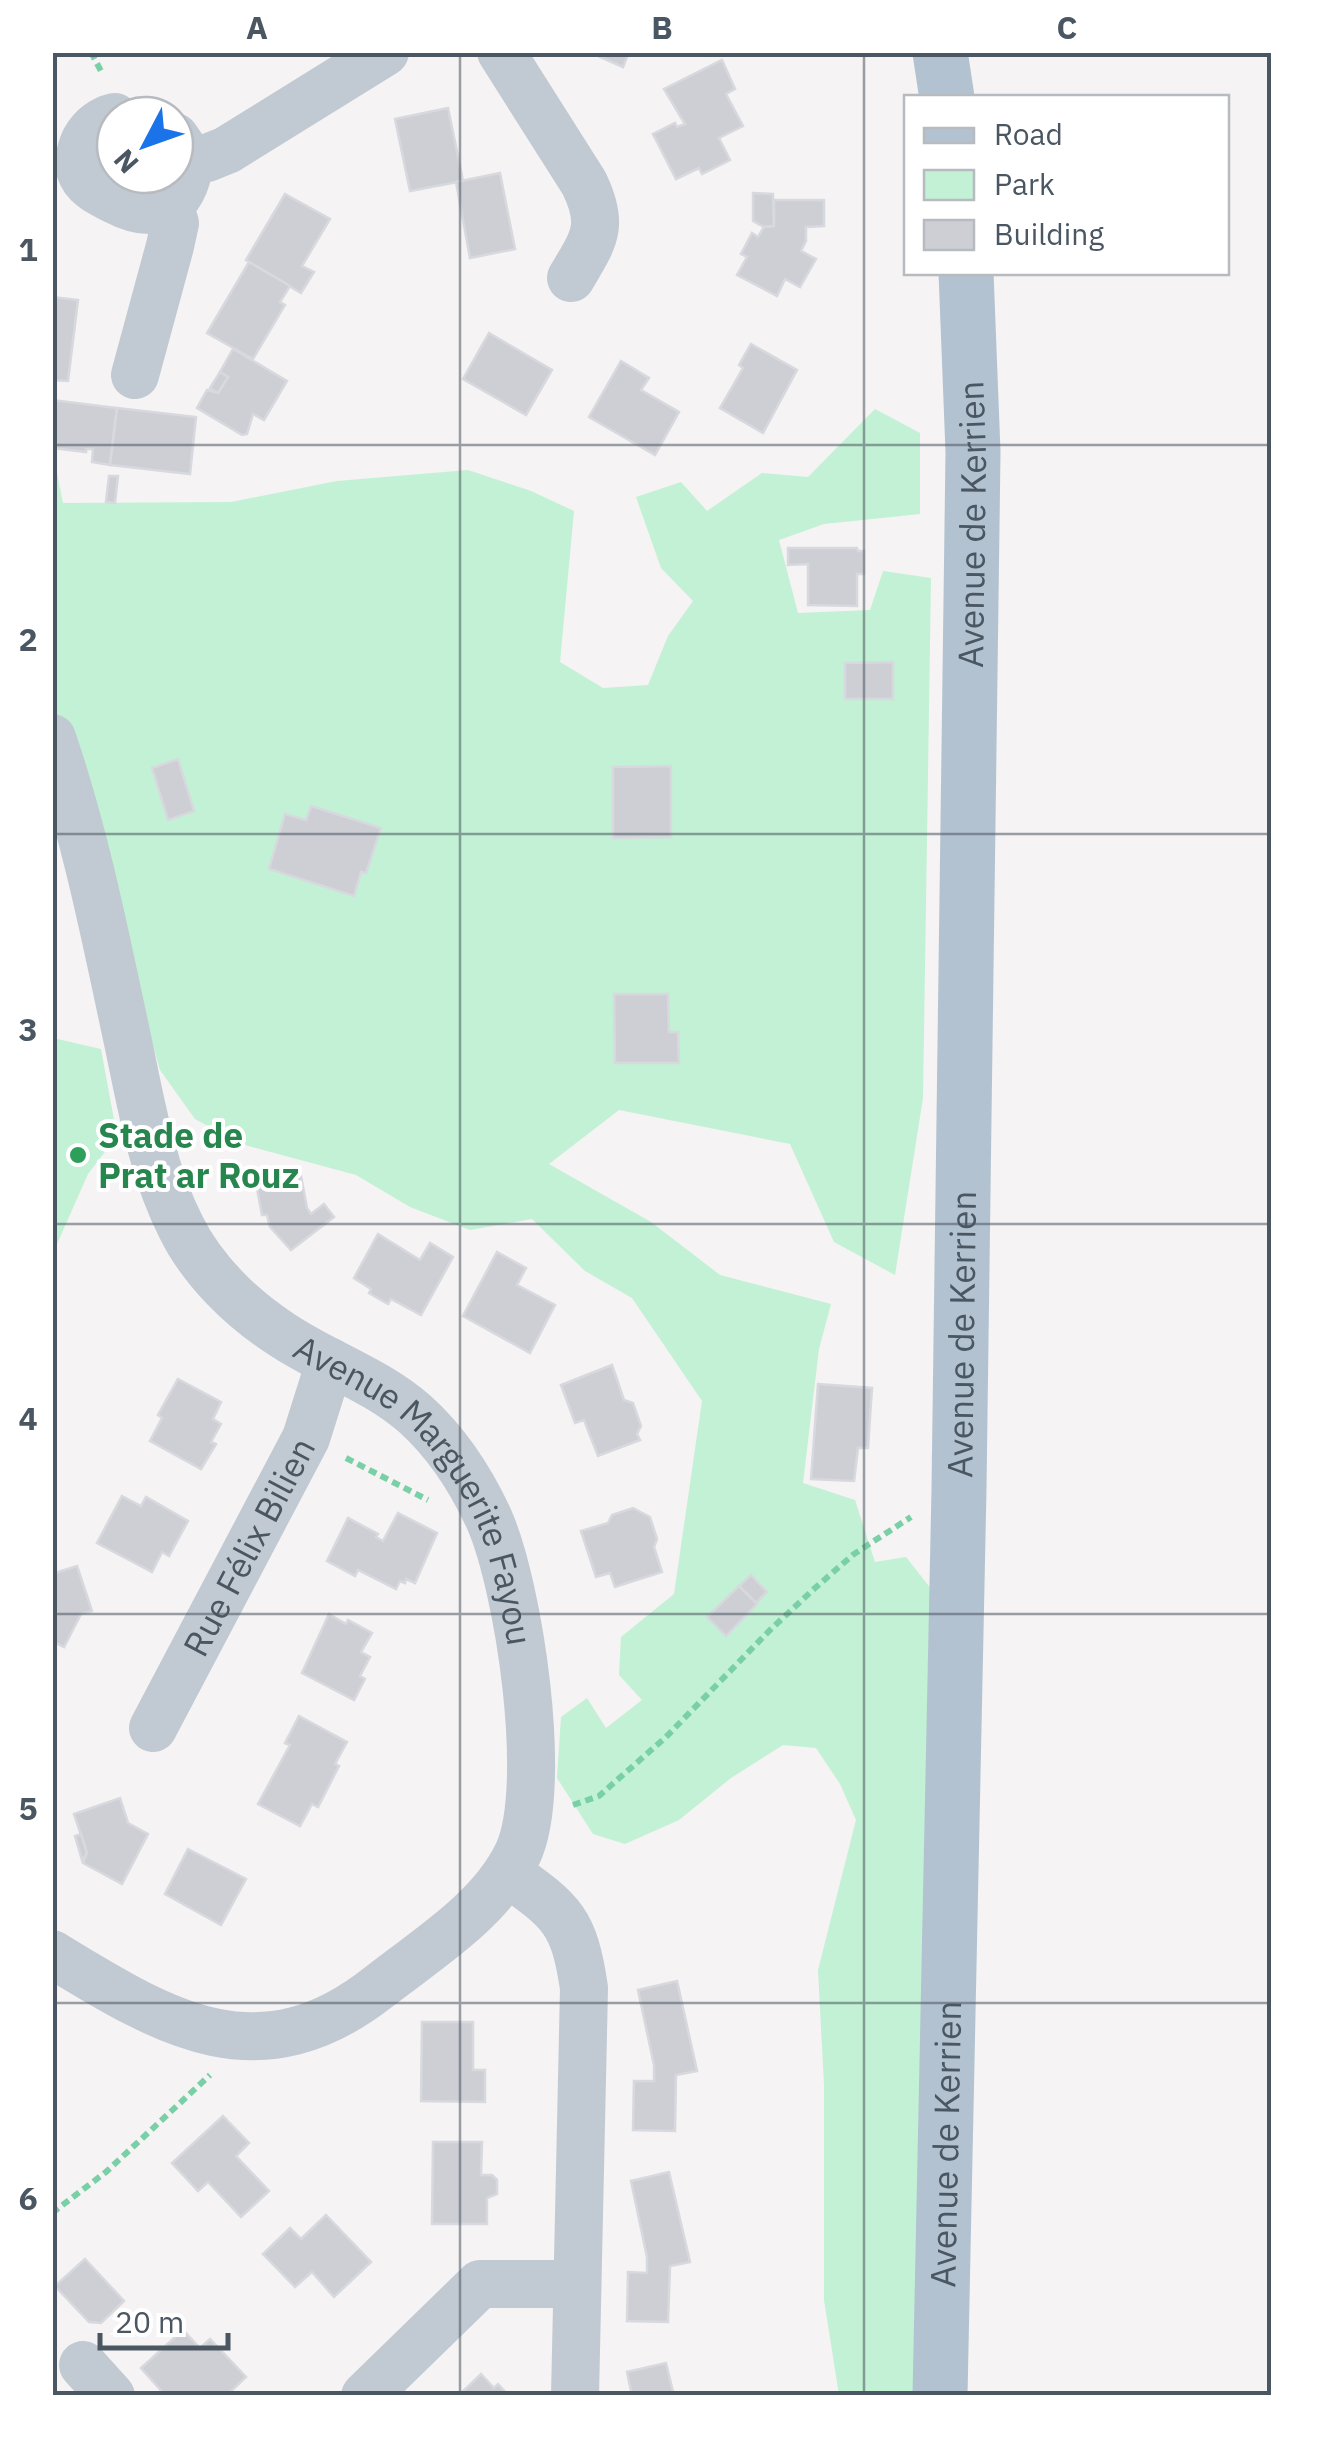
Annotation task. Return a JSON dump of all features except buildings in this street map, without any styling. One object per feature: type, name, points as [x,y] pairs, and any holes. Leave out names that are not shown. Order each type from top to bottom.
[{"type":"main road","points":[[940,52],[947,95]]},
{"type":"main road","name":"Avenue de Kerrien","points":[[940,2396],[959,1488],[972,452],[966,275]]},
{"type":"street","points":[[195,153],[208,158],[228,150],[385,52]]},
{"type":"street","points":[[501,52],[595,204],[596,232],[571,278]]},
{"type":"street","points":[[95,128],[66,157],[96,190],[134,210],[152,212],[169,205],[177,195]]},
{"type":"street","points":[[134,376],[173,235],[175,223],[169,205]]},
{"type":"street","name":"Avenue Marguerite Fayou","points":[[52,738],[82,834],[150,1140],[181,1228],[202,1261],[252,1312],[282,1335],[376,1385],[415,1414],[460,1467],[490,1522],[512,1602],[530,1737],[528,1818],[520,1850],[508,1872]]},
{"type":"street","name":"Rue Félix Bilien","points":[[152,1728],[306,1438],[330,1362]]},
{"type":"street","points":[[52,1954],[157,2016],[196,2028],[268,2036],[336,2017],[360,2002],[462,1920],[508,1872],[562,1916],[580,1958],[584,1988],[575,2396]]},
{"type":"street","points":[[364,2396],[480,2284],[577,2284]]},
{"type":"path","points":[[306,1438],[439,1506],[490,1522]]},
{"type":"path","points":[[528,1818],[599,1796],[666,1736],[768,1630],[854,1554],[959,1488]]},
{"type":"path","points":[[52,2213],[106,2172],[203,2083],[242,2036]]},
{"type":"green space","points":[[875,409],[920,433],[920,514],[824,524],[779,540],[798,613],[870,610],[883,571],[931,578],[923,1098],[895,1275],[834,1242],[790,1144],[619,1110],[549,1164],[651,1222],[720,1275],[831,1304],[819,1349],[803,1483],[855,1500],[875,1562],[906,1557],[932,1590],[923,2356],[912,2395],[839,2395],[824,2300],[824,2085],[818,1970],[856,1820],[840,1784],[816,1748],[783,1745],[731,1778],[679,1820],[625,1844],[593,1834],[557,1778],[561,1717],[587,1698],[606,1728],[642,1700],[619,1675],[621,1637],[674,1594],[702,1401],[632,1298],[585,1271],[532,1219],[470,1230],[410,1207],[356,1175],[241,1144],[195,1119],[160,1070],[92,806],[53,707],[53,472],[57,473],[63,503],[231,502],[337,481],[468,470],[531,491],[574,511],[560,662],[603,688],[648,685],[668,636],[693,601],[661,568],[636,497],[681,482],[707,511],[762,473],[808,477]]},
{"type":"green space","name":"Stade de Prat ar Rouz","points":[[53,1038],[101,1049],[117,1136],[88,1174],[53,1253]]},
{"type":"place","name":"Stade de Prat ar Rouz","points":[[78,1155]]}]
